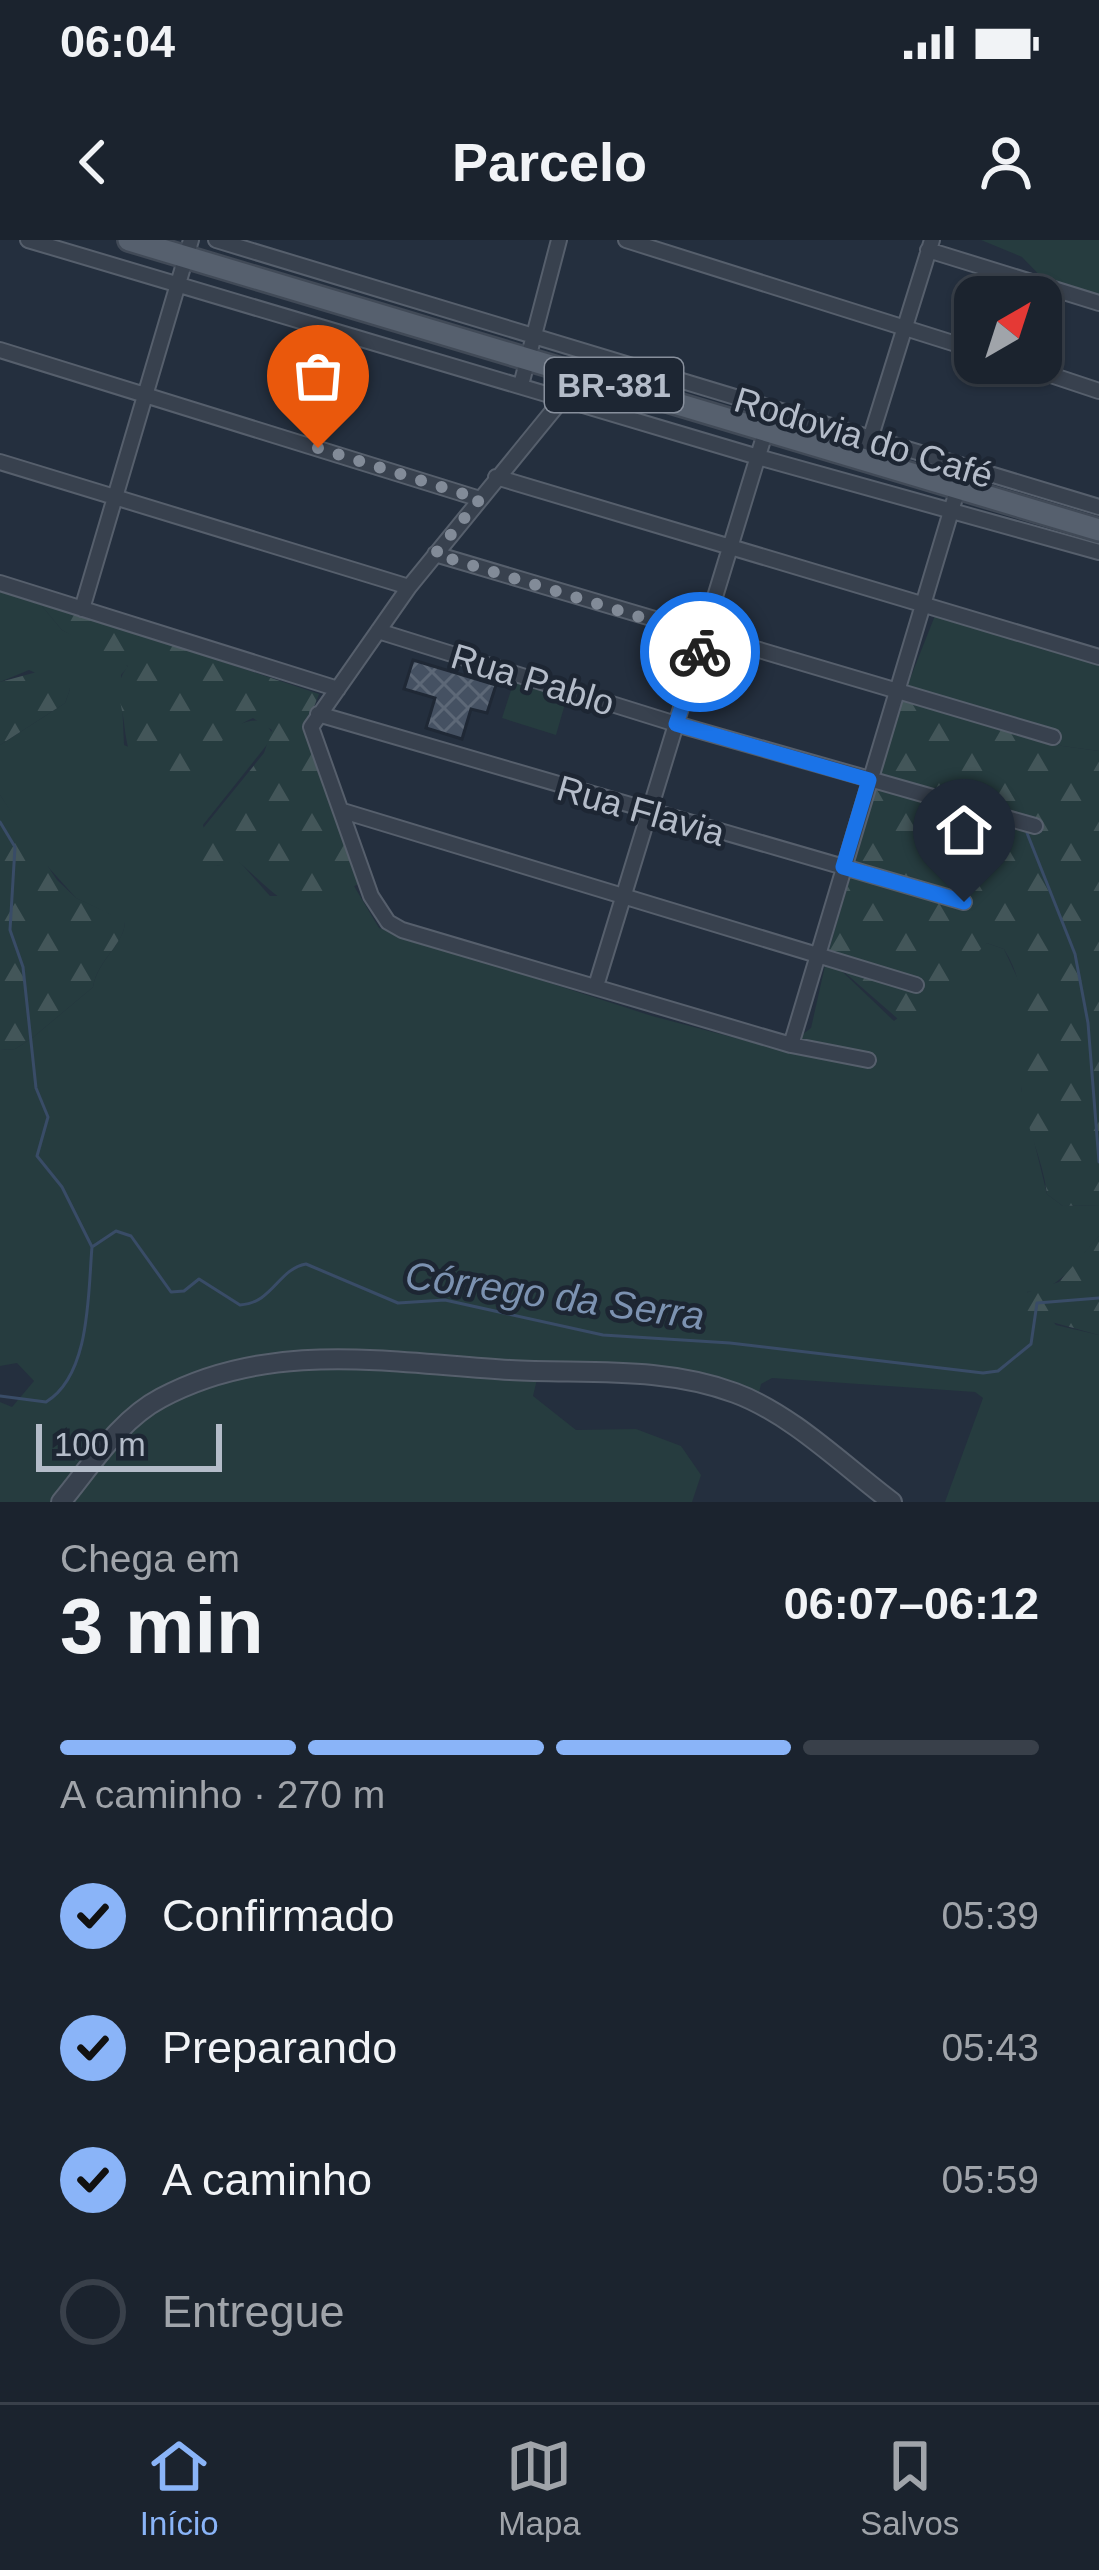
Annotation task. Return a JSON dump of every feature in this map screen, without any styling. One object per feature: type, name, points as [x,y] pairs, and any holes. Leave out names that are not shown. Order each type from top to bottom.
[{"type":"main road","name":"BR-381","points":[[129,240],[189,248],[442,333],[530,348],[582,375],[766,430],[867,450],[955,498],[1099,530]]},
{"type":"street","points":[[28,240],[758,457],[955,498],[1099,552]]},
{"type":"street","name":"Rodovia do Café","points":[[216,240],[530,348],[867,450],[1099,507]]},
{"type":"street","points":[[521,385],[559,240]]},
{"type":"street","points":[[626,240],[954,343]]},
{"type":"street","points":[[867,450],[930,245],[1099,303]]},
{"type":"street","points":[[82,609],[189,248]]},
{"type":"street","points":[[405,351],[414,325]]},
{"type":"street","points":[[434,360],[442,333]]},
{"type":"street","points":[[0,350],[480,499]]},
{"type":"street","points":[[582,375],[409,586],[318,714],[311,734],[371,896],[388,922],[791,1045],[868,1060]]},
{"type":"street","points":[[1062,379],[1099,391]]},
{"type":"street","points":[[596,986],[766,430]]},
{"type":"street","points":[[0,462],[409,586]]},
{"type":"street","points":[[496,477],[1099,657]]},
{"type":"street","points":[[791,1045],[955,498]]},
{"type":"street","points":[[435,554],[1053,737]]},
{"type":"street","points":[[0,583],[338,689]]},
{"type":"street","name":"Rua Pablo","points":[[378,631],[676,724],[1035,826]]},
{"type":"street","name":"Rua Flavia","points":[[318,714],[964,902]]},
{"type":"street","points":[[343,812],[916,985]]},
{"type":"street","points":[[61,1502],[132,1418],[158,1399],[243,1367],[343,1357],[638,1373],[704,1383],[758,1403],[892,1502]]},
{"type":"green space","points":[[981,240],[1099,240],[1099,309],[1062,292],[1062,276],[1040,276],[1022,257]]},
{"type":"green space","points":[[0,587],[37,600],[62,630],[121,658],[128,667],[121,675],[124,745],[198,776],[223,736],[243,723],[265,722],[274,736],[203,825],[215,866],[239,861],[270,896],[328,896],[354,886],[379,928],[652,1016],[781,1050],[811,1028],[827,957],[894,1021],[987,943],[1004,949],[1023,990],[1021,1088],[1047,1194],[1063,1206],[1099,1205],[1099,1236],[1069,1272],[1046,1290],[1027,1292],[1056,1325],[1099,1335],[1099,1502],[945,1502],[983,1398],[975,1392],[772,1378],[761,1384],[757,1402],[721,1385],[538,1375],[533,1396],[576,1430],[636,1429],[681,1446],[701,1475],[692,1502],[0,1502],[0,1402],[12,1407],[34,1381],[17,1363],[0,1366],[0,1050],[15,1049],[32,1038],[93,987],[125,922],[76,898],[40,858],[0,795],[0,745],[65,703],[70,689],[29,670],[0,682]]},
{"type":"green space","points":[[37,600],[319,694],[304,733],[327,763],[363,881],[322,902],[295,905],[239,862],[216,866],[179,858],[264,753],[272,730],[253,718],[238,726],[186,791],[175,799],[162,793],[143,778],[128,748],[119,693],[128,666],[62,630]]},
{"type":"green space","points":[[938,608],[1099,653],[1099,751],[1062,746],[1002,719],[902,699]]},
{"type":"green space","points":[[48,669],[70,689],[65,703],[0,745],[0,682]]},
{"type":"green space","points":[[514,681],[567,697],[556,735],[502,718]]},
{"type":"green space","points":[[902,699],[1002,720],[1062,746],[1099,751],[1099,1205],[1063,1206],[1047,1194],[1022,1095],[1019,985],[1004,949],[987,943],[905,1025],[827,957]]},
{"type":"green space","points":[[0,795],[57,880],[76,898],[125,921],[93,987],[32,1038],[15,1049],[0,1050]]},
{"type":"green space","points":[[1099,1236],[1099,1335],[1037,1318],[1016,1306],[1014,1297],[1059,1282]]},
{"type":"building","points":[[413,660],[496,685],[487,713],[471,709],[462,739],[426,728],[435,698],[404,689]]},
{"type":"waterway","points":[[0,822],[15,847],[10,930],[23,967],[36,1088],[48,1117],[37,1156],[62,1187],[92,1247]]},
{"type":"waterway","points":[[1027,833],[1075,954],[1088,1023],[1099,1162]]},
{"type":"waterway","name":"Córrego da Serra","points":[[0,1396],[46,1402],[61,1389],[72,1373],[84,1331],[92,1247],[116,1231],[131,1236],[171,1292],[184,1291],[199,1279],[240,1305],[260,1298],[289,1272],[306,1264],[398,1303],[445,1300],[603,1335],[730,1343],[983,1373],[998,1371],[1031,1344],[1037,1303],[1099,1298]]},
{"type":"way so far","points":[[318,448],[480,499],[435,554],[705,637],[700,652]]},
{"type":"route","points":[[700,652],[676,724],[869,780],[843,867],[964,902]]}]
